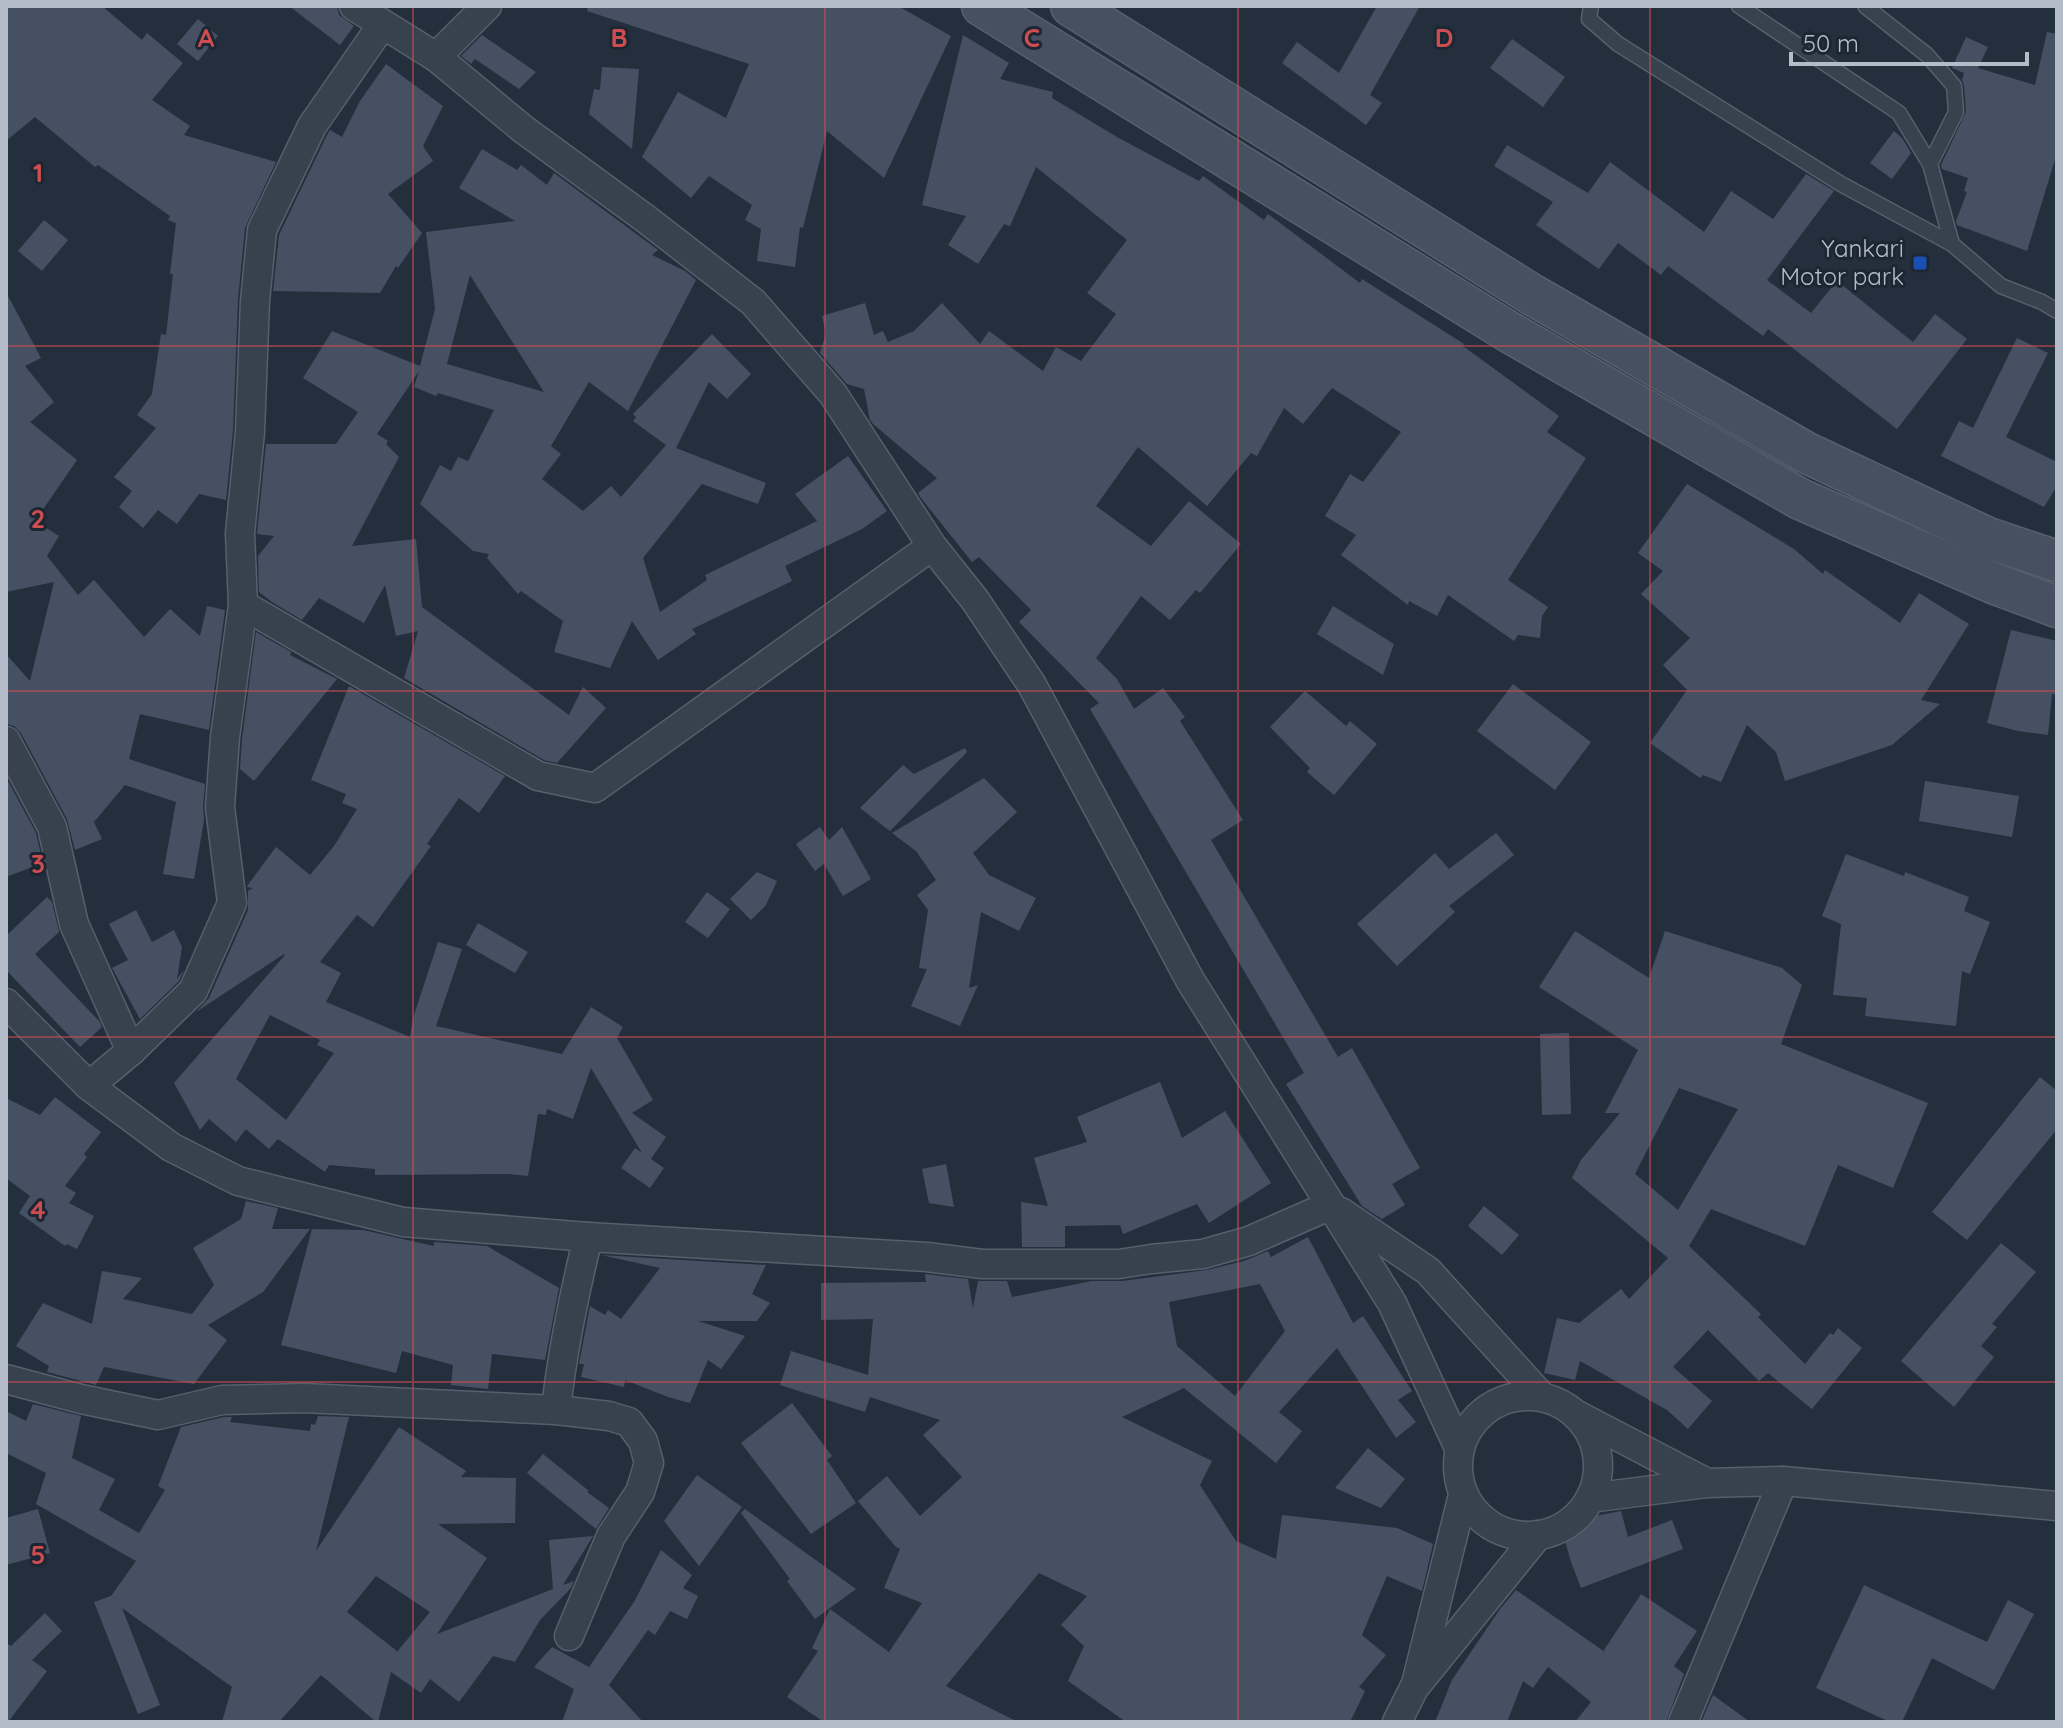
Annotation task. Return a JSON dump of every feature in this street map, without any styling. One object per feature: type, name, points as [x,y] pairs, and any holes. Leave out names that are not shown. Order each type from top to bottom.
[{"type":"street","points":[[354,6],[436,57],[523,129],[753,302],[833,394],[932,546],[975,600],[1032,685],[1190,980],[1392,1303],[1459,1448]]},
{"type":"street","points":[[436,57],[487,6]]},
{"type":"street","points":[[982,6],[1509,332],[1800,499],[1993,583],[2057,607]]},
{"type":"street","points":[[1071,6],[1531,294],[1805,452],[1988,538],[2057,561]]},
{"type":"street","points":[[89,1086],[131,1051],[193,991],[232,903],[220,807],[225,737],[243,605],[240,533],[250,432],[255,301],[262,230],[312,126],[382,25]]},
{"type":"street","points":[[243,605],[538,776],[595,788],[932,546]]},
{"type":"street","points":[[6,741],[52,827],[74,924],[131,1051]]},
{"type":"street","points":[[6,1003],[89,1086],[171,1147],[238,1181],[403,1222],[588,1237],[927,1257],[982,1264],[1119,1264],[1203,1254],[1249,1241],[1331,1205]]},
{"type":"street","points":[[1331,1205],[1428,1271],[1541,1396]]},
{"type":"street","points":[[556,1410],[567,1328],[588,1237]]},
{"type":"street","points":[[6,1379],[158,1415],[222,1400],[304,1398],[556,1410],[609,1416],[629,1422],[643,1441],[649,1463],[640,1492],[611,1536],[569,1636]]},
{"type":"street","points":[[1576,1414],[1595,1443],[1598,1460],[1597,1477],[1590,1498],[1577,1516],[1559,1529],[1538,1535],[1516,1536],[1495,1528],[1477,1515],[1463,1495],[1457,1472],[1459,1448],[1469,1427],[1485,1410],[1502,1400],[1521,1395],[1541,1396],[1560,1403],[1707,1483]]},
{"type":"street","points":[[1590,1498],[1707,1483],[1783,1481],[2057,1506]]},
{"type":"street","points":[[1683,1722],[1783,1481]]},
{"type":"street","points":[[1397,1722],[1414,1688],[1463,1495]]},
{"type":"street","points":[[1414,1688],[1538,1535]]},
{"type":"lane","points":[[1591,6],[1589,19],[1618,44],[1841,184],[1952,244],[2001,286],[2057,311]]},
{"type":"lane","points":[[1739,6],[1899,113],[1930,164],[1952,244]]},
{"type":"lane","points":[[1865,6],[1927,55],[1954,86],[1956,112],[1930,164]]},
{"type":"building","points":[[6,6],[102,6],[142,40],[147,33],[183,63],[152,100],[190,126],[184,135],[276,162],[245,228],[226,500],[199,494],[177,524],[158,510],[143,528],[119,507],[132,491],[114,477],[156,428],[137,415],[152,394],[161,334],[166,335],[176,223],[98,165],[95,167],[35,117],[6,141]]},
{"type":"building","points":[[289,6],[337,6],[339,15],[354,26],[340,45]]},
{"type":"building","points":[[588,6],[898,6],[951,36],[884,178],[827,131],[803,228],[800,227],[795,267],[757,261],[761,229],[745,220],[752,205],[709,176],[691,198],[642,157],[678,92],[726,118],[749,64],[587,11]]},
{"type":"building","points":[[1377,6],[1420,6],[1370,95],[1382,103],[1366,125],[1282,63],[1297,42],[1339,73]]},
{"type":"building","points":[[198,19],[218,36],[198,61],[177,44]]},
{"type":"building","points":[[2047,32],[2057,34],[2057,153],[2027,251],[1957,225],[1968,178],[1942,169],[1941,165],[1966,112],[1964,73],[1952,68],[1966,37],[1988,47],[1978,68],[2035,85]]},
{"type":"building","points":[[482,35],[536,72],[519,89],[475,59],[471,64],[461,56]]},
{"type":"building","points":[[963,35],[1009,63],[1000,79],[1053,92],[1052,98],[1117,137],[1199,181],[1203,176],[1264,220],[1268,214],[1360,283],[1362,279],[1464,344],[1559,416],[1547,432],[1586,458],[1508,580],[1548,607],[1542,616],[1540,638],[1518,635],[1514,641],[1448,595],[1437,616],[1409,601],[1408,605],[1341,555],[1356,535],[1325,516],[1350,474],[1363,482],[1401,432],[1332,388],[1303,424],[1284,408],[1257,456],[1251,453],[1207,506],[1138,447],[1096,506],[1151,546],[1189,501],[1241,544],[1200,593],[1196,590],[1170,620],[1141,596],[1096,658],[1117,679],[1134,709],[1163,688],[1185,717],[1180,721],[1243,820],[1211,840],[1338,1057],[1352,1048],[1420,1168],[1392,1184],[1405,1205],[1382,1219],[1362,1206],[1286,1084],[1304,1073],[1090,709],[1099,703],[1019,622],[1031,610],[979,557],[972,562],[921,498],[918,493],[937,478],[873,424],[864,389],[847,384],[820,353],[826,333],[822,316],[865,303],[874,335],[883,331],[888,342],[914,331],[942,303],[980,344],[989,331],[1043,371],[1056,347],[1081,361],[1116,314],[1087,293],[1127,240],[1036,167],[1010,226],[1004,224],[978,264],[948,245],[966,216],[922,205]]},
{"type":"building","points":[[1512,39],[1565,77],[1543,107],[1490,68]]},
{"type":"building","points":[[386,64],[443,106],[423,146],[433,161],[388,194],[422,233],[380,293],[273,291],[279,235],[327,135],[330,130],[342,137],[360,101]]},
{"type":"building","points":[[602,67],[639,69],[632,149],[589,114],[594,89],[600,90]]},
{"type":"building","points":[[1894,131],[1911,153],[1892,179],[1870,163]]},
{"type":"building","points":[[1507,145],[1588,193],[1610,162],[1704,232],[1731,191],[1773,219],[1806,174],[1834,191],[1767,280],[1811,313],[1837,281],[1913,342],[1935,314],[1967,339],[1897,429],[1768,329],[1763,336],[1668,266],[1661,275],[1618,243],[1599,269],[1536,225],[1553,202],[1494,166]]},
{"type":"building","points":[[482,149],[517,170],[521,165],[547,185],[554,173],[658,250],[652,255],[696,280],[628,411],[589,382],[551,446],[561,454],[542,479],[583,511],[611,486],[621,497],[666,445],[633,421],[636,417],[633,414],[712,334],[751,374],[727,399],[709,382],[676,448],[766,483],[758,504],[702,484],[643,558],[660,612],[707,580],[705,575],[817,521],[795,494],[848,456],[887,511],[862,529],[785,566],[792,581],[692,629],[696,634],[658,660],[632,621],[610,668],[554,652],[563,621],[521,591],[518,594],[487,558],[489,554],[473,551],[420,504],[440,465],[451,471],[458,457],[468,461],[494,410],[438,393],[436,396],[414,387],[419,371],[377,434],[388,441],[386,444],[399,457],[352,546],[416,539],[422,607],[569,715],[583,687],[606,708],[557,763],[544,760],[404,678],[418,631],[396,636],[385,585],[364,623],[319,598],[302,620],[259,592],[258,556],[274,536],[257,534],[266,444],[336,444],[358,412],[303,378],[332,331],[420,366],[435,309],[426,232],[515,221],[459,188]],"holes":[[[470,275],[544,392],[447,364]]]},
{"type":"building","points":[[44,220],[68,240],[42,271],[18,251]]},
{"type":"building","points":[[6,292],[41,358],[25,366],[54,402],[30,422],[77,460],[35,521],[59,536],[47,556],[78,595],[94,580],[144,637],[170,609],[200,636],[207,606],[225,610],[209,730],[140,714],[129,759],[205,784],[204,820],[194,879],[163,874],[176,802],[125,785],[94,822],[102,839],[75,850],[67,819],[21,733],[14,726],[6,724],[6,654],[30,681],[54,582],[6,592]]},
{"type":"building","points":[[2017,338],[2048,353],[2006,437],[2057,462],[2057,486],[2044,507],[1941,456],[1959,421],[1973,428]]},
{"type":"building","points":[[1687,484],[1794,549],[1823,574],[1825,570],[1900,623],[1919,593],[1969,624],[1921,700],[1940,704],[1892,745],[1785,781],[1776,752],[1747,725],[1721,782],[1703,775],[1700,778],[1650,743],[1687,690],[1663,665],[1690,638],[1641,594],[1663,571],[1638,553]]},
{"type":"building","points":[[1333,606],[1394,644],[1383,675],[1317,634]]},
{"type":"building","points":[[2011,630],[2057,641],[2057,695],[2052,694],[2048,735],[1987,723]]},
{"type":"building","points":[[256,632],[291,652],[290,655],[337,679],[254,781],[240,769]]},
{"type":"building","points":[[1513,684],[1591,742],[1555,790],[1477,731]]},
{"type":"building","points":[[349,686],[505,776],[479,813],[459,798],[427,844],[431,846],[373,927],[357,915],[320,962],[341,973],[326,1002],[410,1037],[413,1018],[438,942],[462,949],[436,1026],[562,1054],[591,1007],[623,1027],[617,1038],[653,1100],[632,1113],[666,1137],[651,1159],[664,1168],[650,1188],[621,1168],[635,1148],[642,1153],[591,1068],[573,1119],[547,1109],[546,1115],[538,1114],[528,1176],[375,1175],[375,1169],[329,1165],[325,1172],[278,1139],[269,1149],[246,1129],[236,1142],[209,1119],[200,1130],[174,1083],[285,955],[196,1012],[209,998],[248,910],[248,891],[253,888],[247,886],[276,847],[310,875],[334,846],[357,809],[342,803],[346,794],[311,780]],"holes":[[[270,1015],[320,1040],[317,1045],[334,1053],[286,1120],[236,1079]]]},
{"type":"building","points":[[1305,691],[1346,726],[1350,721],[1377,744],[1334,795],[1307,772],[1310,768],[1270,727]]},
{"type":"building","points":[[965,748],[967,752],[890,831],[860,808],[903,765],[914,774]]},
{"type":"building","points":[[6,777],[36,833],[43,863],[6,877]]},
{"type":"building","points":[[984,778],[1017,812],[973,853],[989,875],[1036,898],[1019,931],[981,912],[969,988],[978,985],[960,1026],[911,1006],[927,969],[919,968],[928,910],[917,895],[936,880],[916,851],[892,833]]},
{"type":"building","points":[[1925,781],[2019,796],[2012,837],[1919,821]]},
{"type":"building","points":[[820,827],[829,840],[842,827],[871,879],[843,896],[824,864],[815,871],[796,844]]},
{"type":"building","points":[[1496,833],[1514,855],[1449,906],[1455,912],[1397,966],[1357,924],[1435,853],[1449,869]]},
{"type":"building","points":[[1846,854],[1904,876],[1905,872],[1969,897],[1964,911],[1990,922],[1970,974],[1962,971],[1956,1026],[1865,1016],[1867,998],[1833,995],[1841,924],[1822,916]]},
{"type":"building","points":[[757,872],[777,881],[766,905],[751,920],[730,899]]},
{"type":"building","points":[[707,892],[730,909],[708,938],[685,922]]},
{"type":"building","points":[[47,897],[52,902],[59,932],[35,954],[102,1027],[80,1047],[6,970],[6,936]]},
{"type":"building","points":[[136,910],[152,942],[174,930],[182,947],[177,979],[184,970],[179,981],[140,1019],[112,968],[128,960],[109,924]]},
{"type":"building","points":[[478,923],[528,952],[515,973],[466,945]]},
{"type":"building","points":[[1575,931],[1649,978],[1665,931],[1782,968],[1802,985],[1781,1044],[1928,1103],[1893,1188],[1838,1165],[1805,1246],[1711,1209],[1689,1246],[1761,1314],[1758,1317],[1805,1364],[1830,1333],[1833,1335],[1838,1328],[1862,1348],[1812,1409],[1768,1373],[1759,1381],[1708,1330],[1673,1367],[1712,1401],[1688,1429],[1667,1410],[1580,1361],[1575,1380],[1544,1373],[1557,1318],[1579,1323],[1621,1289],[1629,1299],[1668,1258],[1572,1178],[1581,1160],[1620,1113],[1605,1113],[1638,1050],[1539,987]],"holes":[[[1679,1088],[1738,1109],[1678,1210],[1635,1174]]]},
{"type":"building","points":[[1569,1033],[1571,1114],[1542,1115],[1540,1034]]},
{"type":"building","points":[[2040,1077],[2057,1091],[2057,1129],[1967,1240],[1932,1212]]},
{"type":"building","points":[[1160,1082],[1182,1138],[1225,1111],[1271,1183],[1209,1223],[1197,1204],[1123,1234],[1120,1225],[1065,1226],[1065,1247],[1022,1247],[1021,1202],[1048,1206],[1034,1158],[1087,1142],[1077,1117]]},
{"type":"building","points":[[55,1097],[101,1132],[65,1186],[76,1193],[69,1203],[94,1216],[77,1249],[67,1244],[65,1246],[19,1213],[30,1196],[6,1178],[6,1098],[40,1115]]},
{"type":"building","points":[[946,1164],[954,1207],[929,1203],[922,1169]]},
{"type":"building","points":[[246,1201],[278,1208],[272,1229],[310,1229],[263,1292],[208,1325],[227,1340],[194,1384],[104,1367],[96,1385],[47,1372],[49,1366],[16,1346],[43,1303],[92,1324],[102,1271],[142,1278],[123,1299],[192,1314],[214,1285],[193,1248],[241,1219]]},
{"type":"building","points":[[1484,1206],[1519,1235],[1502,1255],[1468,1226]]},
{"type":"building","points":[[312,1229],[363,1230],[434,1246],[434,1242],[487,1246],[559,1288],[545,1360],[492,1354],[488,1389],[451,1385],[453,1365],[402,1351],[396,1373],[281,1345]]},
{"type":"building","points":[[1308,1237],[1353,1323],[1363,1316],[1412,1391],[1398,1400],[1416,1422],[1396,1438],[1337,1348],[1279,1412],[1302,1431],[1276,1463],[1184,1388],[1122,1417],[1212,1461],[1200,1485],[1236,1541],[1276,1559],[1282,1515],[1397,1528],[1433,1544],[1422,1591],[1387,1576],[1362,1635],[1386,1655],[1359,1687],[1365,1691],[1350,1722],[1126,1722],[1068,1681],[1084,1646],[1061,1625],[1087,1596],[1039,1573],[946,1686],[1018,1722],[824,1722],[787,1697],[818,1651],[812,1648],[830,1609],[889,1652],[922,1603],[884,1588],[900,1549],[858,1501],[887,1476],[920,1516],[962,1477],[923,1435],[940,1420],[870,1397],[865,1412],[780,1385],[791,1351],[868,1375],[873,1319],[821,1320],[821,1283],[926,1282],[925,1274],[968,1279],[973,1308],[978,1281],[1007,1281],[1012,1297],[1092,1281],[1122,1281],[1207,1270],[1244,1261],[1268,1251],[1271,1257]],"holes":[[[1260,1284],[1285,1331],[1235,1396],[1177,1346],[1169,1302]]]},
{"type":"building","points":[[2001,1243],[2036,1272],[1992,1324],[1997,1327],[1981,1346],[1994,1357],[1954,1407],[1901,1361]]},
{"type":"building","points":[[601,1255],[766,1265],[752,1294],[770,1303],[757,1321],[698,1321],[745,1336],[721,1369],[708,1360],[690,1403],[625,1380],[624,1387],[581,1377],[584,1364],[579,1364],[590,1306],[605,1315],[608,1310],[621,1319],[660,1268]]},
{"type":"building","points":[[792,1403],[832,1456],[827,1460],[856,1503],[811,1534],[741,1443]]},
{"type":"building","points":[[33,1404],[81,1416],[72,1458],[115,1479],[99,1510],[139,1533],[165,1490],[158,1486],[181,1427],[224,1417],[232,1417],[230,1422],[310,1431],[311,1424],[315,1425],[318,1416],[349,1417],[316,1551],[399,1427],[466,1471],[461,1477],[516,1478],[515,1523],[438,1524],[487,1558],[437,1634],[553,1589],[549,1540],[593,1536],[563,1585],[574,1581],[571,1588],[540,1620],[515,1662],[493,1656],[459,1702],[430,1679],[421,1693],[391,1672],[376,1722],[321,1675],[279,1722],[222,1722],[232,1687],[122,1608],[160,1705],[138,1714],[94,1602],[111,1596],[136,1561],[36,1504],[46,1473],[6,1453],[6,1411],[26,1421]],"holes":[[[376,1576],[430,1612],[396,1653],[347,1612]]]},
{"type":"building","points":[[1368,1448],[1405,1479],[1381,1508],[1335,1488]]},
{"type":"building","points":[[543,1454],[609,1508],[596,1529],[527,1473]]},
{"type":"building","points":[[697,1475],[742,1507],[699,1566],[664,1521]]},
{"type":"building","points":[[38,1509],[50,1553],[6,1565],[6,1518]]},
{"type":"building","points":[[745,1509],[856,1589],[815,1619],[741,1513]]},
{"type":"building","points":[[1621,1511],[1628,1537],[1672,1520],[1683,1549],[1581,1588],[1562,1530],[1591,1521],[1590,1517]]},
{"type":"building","points":[[661,1550],[692,1575],[683,1588],[698,1596],[687,1619],[670,1611],[655,1635],[648,1630],[609,1685],[643,1722],[562,1722],[574,1689],[534,1667],[552,1647],[589,1667],[634,1602]]},
{"type":"building","points":[[1864,1585],[1987,1642],[2008,1600],[2034,1614],[1994,1690],[1932,1658],[1902,1722],[1890,1722],[1816,1688]]},
{"type":"building","points":[[1516,1590],[1605,1652],[1641,1594],[1697,1631],[1674,1666],[1684,1674],[1666,1722],[1575,1722],[1591,1702],[1548,1667],[1533,1688],[1523,1681],[1507,1722],[1435,1722],[1452,1680]]},
{"type":"building","points":[[45,1613],[62,1631],[32,1660],[47,1671],[6,1722],[6,1643],[11,1646]]},
{"type":"building","points":[[1713,1695],[1750,1722],[1701,1722]]},
{"type":"place","name":"Yankari Motor park","points":[[1920,263]]}]
